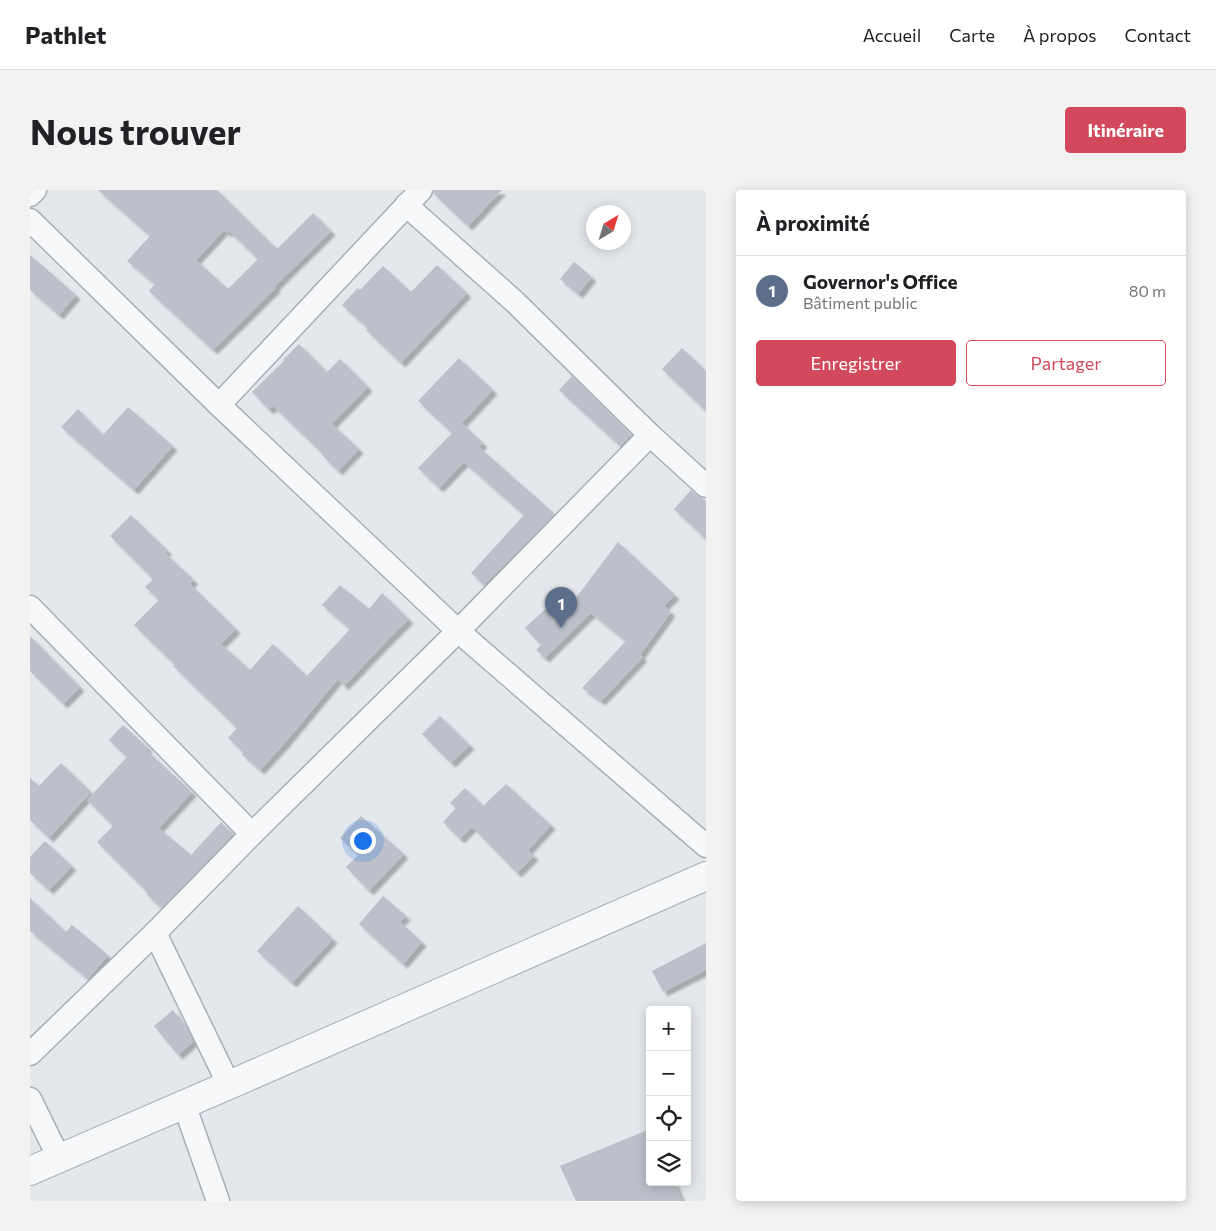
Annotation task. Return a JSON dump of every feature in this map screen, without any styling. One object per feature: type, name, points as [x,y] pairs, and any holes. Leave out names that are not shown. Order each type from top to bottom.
[{"type":"street","points":[[30,195],[35,190]]},
{"type":"street","points":[[218,405],[414,198],[515,302],[650,435],[706,486]]},
{"type":"street","points":[[30,220],[218,405],[458,631],[706,846]]},
{"type":"street","points":[[30,1054],[155,933],[252,834],[458,631],[650,435]]},
{"type":"street","points":[[30,607],[252,834]]},
{"type":"street","points":[[30,1170],[706,876]]},
{"type":"street","points":[[155,933],[229,1085]]},
{"type":"street","points":[[30,1099],[59,1158]]},
{"type":"street","points":[[184,1104],[218,1201]]},
{"type":"building","points":[[98,190],[217,190],[277,249],[313,213],[331,231],[213,350],[149,291],[155,284],[127,261],[150,236]],"holes":[[[224,230],[227,233],[229,231],[258,259],[228,289],[196,260]]]},
{"type":"building","points":[[434,190],[502,190],[468,226],[434,194]]},
{"type":"building","points":[[30,255],[76,295],[59,315],[30,290]]},
{"type":"building","points":[[574,262],[592,277],[578,294],[560,279]]},
{"type":"building","points":[[437,265],[467,293],[401,363],[366,330],[368,328],[342,305],[358,288],[360,290],[383,266],[411,292]]},
{"type":"building","points":[[299,344],[327,372],[340,359],[368,387],[332,424],[359,449],[338,471],[273,406],[269,410],[252,392]]},
{"type":"building","points":[[682,348],[706,371],[706,411],[662,369]]},
{"type":"building","points":[[459,358],[493,390],[462,423],[483,443],[479,447],[555,514],[484,585],[471,573],[524,515],[464,462],[439,488],[418,468],[452,433],[418,401]]},
{"type":"building","points":[[572,376],[631,435],[620,446],[559,390]]},
{"type":"building","points":[[128,407],[173,446],[134,490],[61,427],[78,409],[103,435]]},
{"type":"building","points":[[691,490],[706,501],[706,539],[674,509]]},
{"type":"building","points":[[131,515],[167,550],[165,553],[194,580],[190,584],[236,629],[221,644],[250,670],[273,644],[307,676],[350,629],[322,605],[340,585],[369,609],[382,593],[409,619],[344,686],[338,679],[260,770],[242,755],[244,753],[228,738],[237,728],[134,625],[159,600],[145,587],[153,579],[110,536]]},
{"type":"building","points":[[618,542],[675,595],[664,606],[671,612],[640,655],[643,657],[601,701],[582,688],[626,641],[591,613],[545,658],[536,650],[541,645],[525,628],[555,600],[566,611]]},
{"type":"building","points":[[30,636],[80,687],[63,704],[30,671]]},
{"type":"building","points":[[440,716],[470,745],[451,763],[422,734]]},
{"type":"building","points":[[123,725],[148,748],[146,750],[192,792],[159,828],[191,855],[221,822],[233,834],[162,908],[147,895],[148,893],[97,842],[113,826],[87,800],[127,757],[109,740]]},
{"type":"building","points":[[61,763],[91,792],[49,838],[30,820],[30,778],[39,786]]},
{"type":"building","points":[[506,784],[551,825],[528,850],[534,856],[517,873],[472,827],[460,839],[443,822],[456,808],[450,803],[465,788],[483,806]]},
{"type":"building","points":[[361,816],[404,854],[369,891],[346,867],[358,855],[340,838]]},
{"type":"building","points":[[45,841],[72,866],[49,890],[30,873],[30,857]]},
{"type":"building","points":[[383,896],[406,916],[400,922],[422,942],[403,964],[359,924]]},
{"type":"building","points":[[30,898],[66,932],[72,925],[108,955],[88,979],[30,931]]},
{"type":"building","points":[[298,906],[333,939],[292,983],[257,951]]},
{"type":"building","points":[[706,943],[706,970],[663,992],[652,971]]},
{"type":"building","points":[[173,1010],[186,1027],[193,1042],[178,1055],[154,1026]]},
{"type":"building","points":[[646,1131],[646,1186],[676,1186],[682,1201],[576,1201],[560,1166]]},
{"type":"place","name":"Governor's Office","points":[[561,628]]}]
